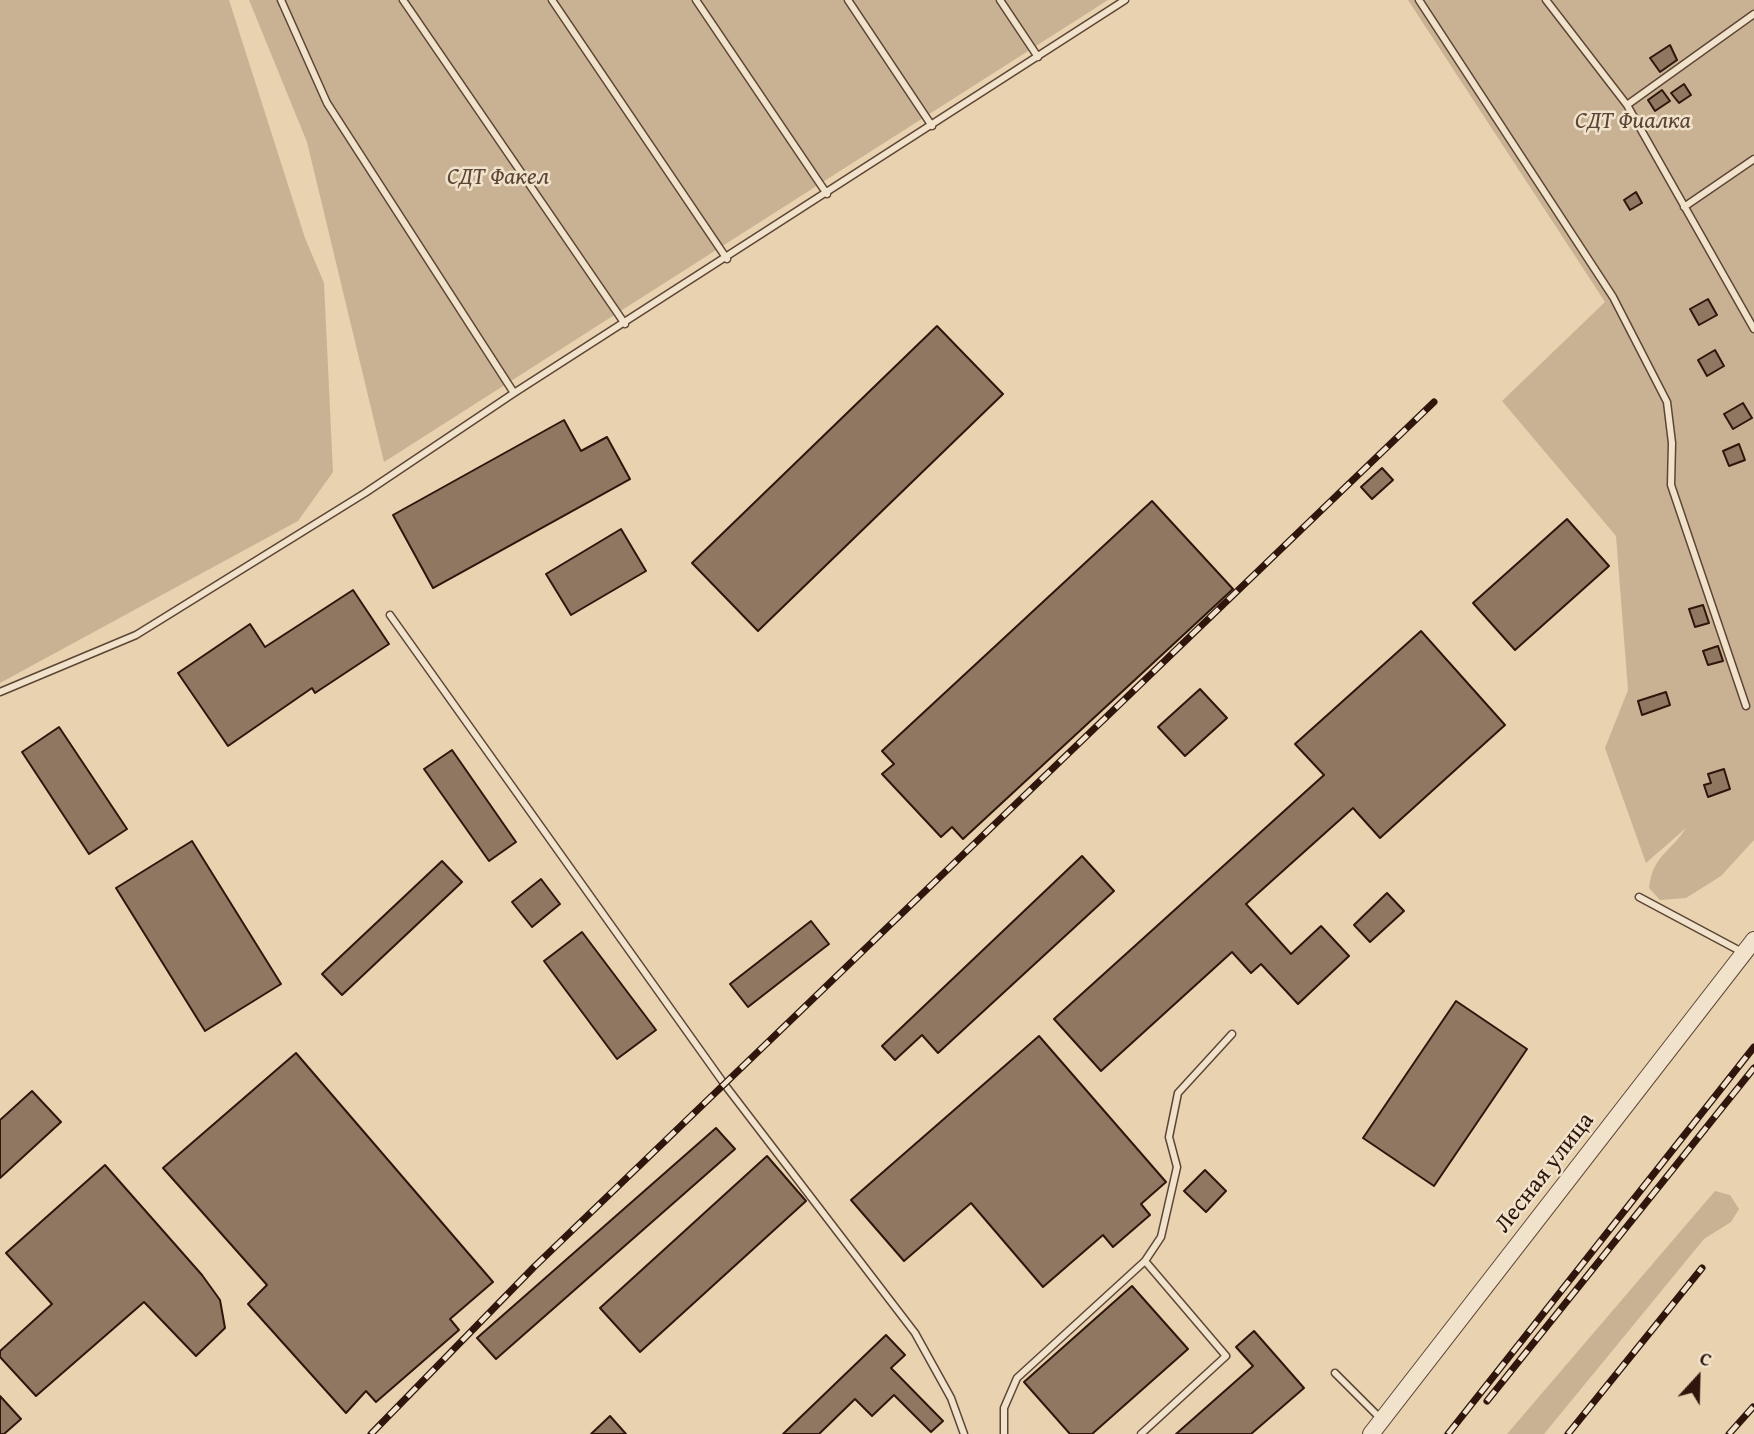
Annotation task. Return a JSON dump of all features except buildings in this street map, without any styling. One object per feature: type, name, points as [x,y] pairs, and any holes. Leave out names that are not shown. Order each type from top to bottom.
[{"type":"street","name":"Лесная улица","points":[[1371,1434],[1749,947]]},
{"type":"lane","points":[[281,0],[327,103],[514,393]]},
{"type":"lane","points":[[403,0],[625,324]]},
{"type":"lane","points":[[552,0],[727,258]]},
{"type":"lane","points":[[695,0],[827,194]]},
{"type":"lane","points":[[848,0],[932,126]]},
{"type":"lane","points":[[1000,0],[1038,57]]},
{"type":"lane","points":[[1419,0],[1613,297],[1667,402],[1672,443],[1671,485],[1746,706]]},
{"type":"lane","points":[[1546,0],[1627,105],[1753,323]]},
{"type":"lane","points":[[0,692],[135,635],[365,493],[514,393],[1123,1]]},
{"type":"lane","points":[[1627,105],[1754,13]]},
{"type":"lane","points":[[1684,207],[1754,159]]},
{"type":"lane","points":[[390,614],[725,1085],[915,1333],[951,1398],[964,1434]]},
{"type":"lane","points":[[1639,897],[1749,947]]},
{"type":"lane","points":[[1004,1434],[1004,1408],[1017,1378],[1144,1261],[1161,1237],[1177,1167],[1169,1137],[1178,1093],[1231,1034]]},
{"type":"lane","points":[[1140,1434],[1226,1356],[1144,1261]]},
{"type":"lane","points":[[1335,1373],[1382,1420]]},
{"type":"green space","points":[[0,0],[229,0],[305,238],[324,283],[333,472],[298,521],[0,683]]},
{"type":"green space","name":"СДТ Факел","points":[[249,0],[1108,0],[384,462],[307,142]]},
{"type":"green space","name":"СДТ Фиалка","points":[[1408,0],[1754,0],[1754,840],[1721,876],[1686,898],[1660,900],[1649,888],[1658,861],[1686,828],[1646,863],[1605,748],[1628,690],[1616,536],[1502,401],[1605,302]]},
{"type":"green space","points":[[1715,1191],[1730,1195],[1739,1209],[1731,1222],[1704,1239],[1544,1434],[1507,1434]]},
{"type":"railway","points":[[371,1434],[534,1267],[1434,402]]},
{"type":"railway","points":[[1448,1434],[1754,1047]]},
{"type":"railway","points":[[1487,1401],[1754,1068]]},
{"type":"railway","points":[[1568,1434],[1702,1268]]},
{"type":"railway","points":[[1729,1434],[1753,1407]]}]
